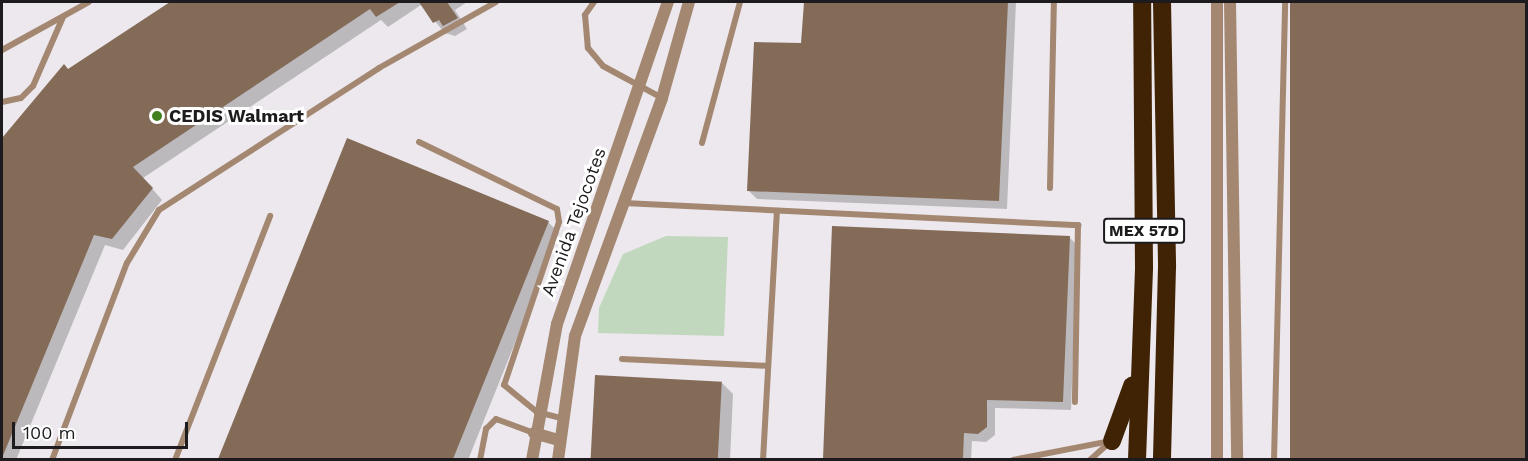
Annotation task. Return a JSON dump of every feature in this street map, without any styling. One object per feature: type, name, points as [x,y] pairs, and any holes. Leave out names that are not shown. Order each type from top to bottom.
[{"type":"highway","name":"MEX 57D","points":[[1137,459],[1144,268],[1142,2]]},
{"type":"highway","name":"MEX 57D","points":[[1162,2],[1167,267],[1162,459]]},
{"type":"highway","points":[[1112,441],[1131,393],[1144,268]]},
{"type":"street","name":"Avenida Tejocotes","points":[[532,459],[537,412],[557,324],[641,89],[668,2]]},
{"type":"street","points":[[558,459],[561,418],[575,336],[662,98],[689,2]]},
{"type":"street","points":[[1216,2],[1217,459]]},
{"type":"street","points":[[1230,2],[1237,459]]},
{"type":"street","points":[[534,433],[560,440]]},
{"type":"lane","points":[[2,50],[89,2]]},
{"type":"lane","points":[[52,459],[127,263],[159,210],[379,68],[496,2]]},
{"type":"lane","points":[[594,2],[585,15],[588,48],[603,66],[641,89],[662,98]]},
{"type":"lane","points":[[702,143],[740,2]]},
{"type":"lane","points":[[1050,188],[1054,2]]},
{"type":"lane","points":[[1274,459],[1285,2]]},
{"type":"lane","points":[[2,102],[21,98],[33,86],[63,17]]},
{"type":"lane","points":[[419,142],[557,209],[559,222],[504,375],[507,393],[537,412],[561,418]]},
{"type":"lane","points":[[623,203],[1078,225],[1075,402]]},
{"type":"lane","points":[[763,459],[777,212]]},
{"type":"lane","points":[[175,459],[270,216]]},
{"type":"lane","points":[[622,359],[768,366]]},
{"type":"lane","points":[[480,459],[486,429],[496,419],[534,433]]},
{"type":"lane","points":[[1013,459],[1112,441]]},
{"type":"lane","points":[[1090,459],[1112,441]]},
{"type":"green space","points":[[666,236],[728,237],[724,336],[598,333],[599,308],[623,254]]},
{"type":"building","points":[[170,2],[400,2],[376,17],[370,9],[133,167],[153,188],[112,239],[94,235],[2,458],[2,138],[64,64],[68,69]]},
{"type":"building","points":[[419,2],[447,2],[458,18],[443,26],[439,20],[433,23]]},
{"type":"building","points":[[804,2],[1008,2],[999,201],[747,191],[754,42],[801,43]]},
{"type":"building","points":[[1290,2],[1526,2],[1526,459],[1290,459]]},
{"type":"building","points":[[347,138],[549,221],[453,459],[218,459]]},
{"type":"building","points":[[832,226],[1070,236],[1063,402],[987,400],[987,427],[978,434],[964,433],[963,459],[823,459]]},
{"type":"building","points":[[595,375],[722,382],[718,460],[591,459]]},
{"type":"place","name":"CEDIS Walmart","points":[[157,116]]}]
